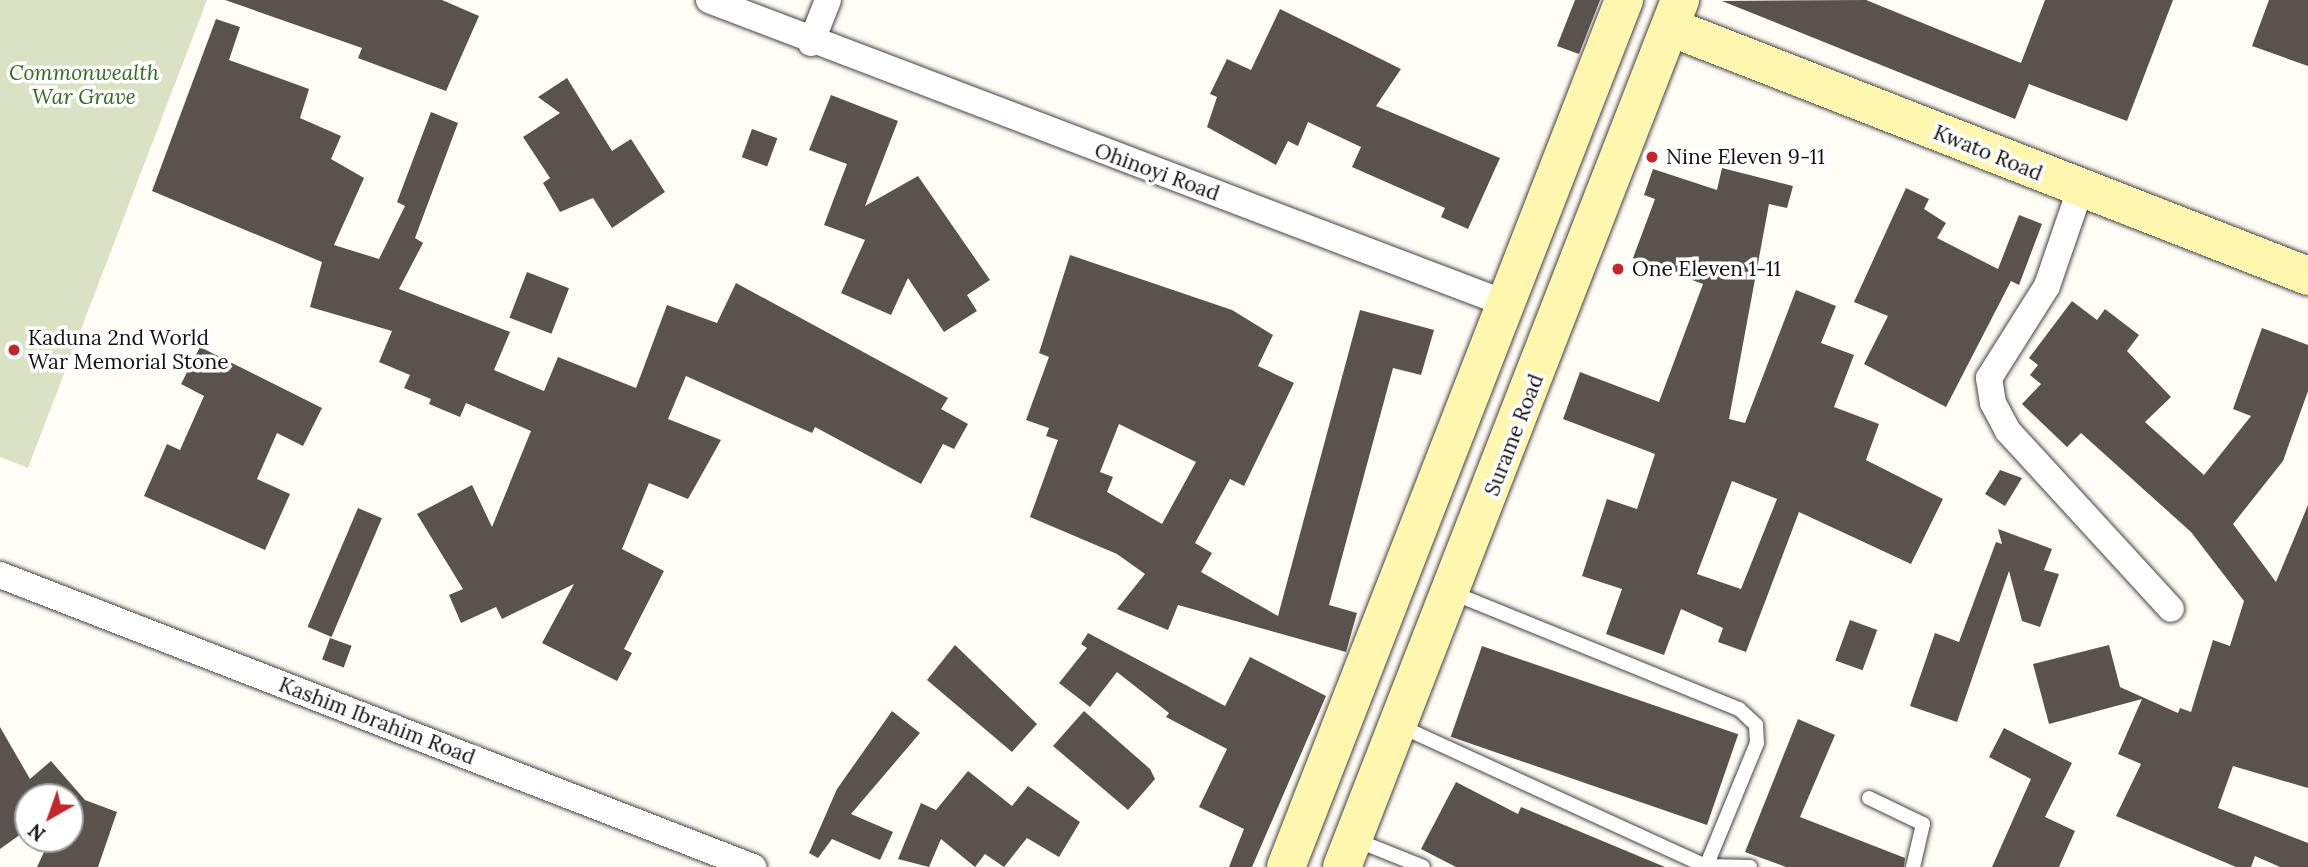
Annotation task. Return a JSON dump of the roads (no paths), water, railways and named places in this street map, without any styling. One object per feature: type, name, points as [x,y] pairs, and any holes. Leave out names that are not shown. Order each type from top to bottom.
[{"type":"street","name":"Ohinoyi Road","points":[[709,0],[811,43],[1502,302]]},
{"type":"street","points":[[811,43],[828,0]]},
{"type":"street","points":[[1286,867],[1502,302],[1624,0]]},
{"type":"street","name":"Kwato Road","points":[[1675,13],[2080,190],[2308,276]]},
{"type":"street","name":"Surame Road","points":[[1347,853],[1396,725],[1453,593],[1675,13]]},
{"type":"street","points":[[2080,190],[2047,286],[1989,378],[1993,403],[2008,431],[2171,609]]},
{"type":"street","name":"Kashim Ibrahim Road","points":[[0,575],[753,867]]},
{"type":"lane","points":[[1453,593],[1739,709],[1756,725],[1757,743],[1706,867]]},
{"type":"lane","points":[[1396,725],[1706,867],[1750,867]]},
{"type":"lane","points":[[1869,798],[1923,824],[1913,867]]},
{"type":"lane","points":[[1347,853],[1423,867]]},
{"type":"place","name":"Nine Eleven 9-11","points":[[1652,157]]},
{"type":"place","name":"One Eleven 1-11","points":[[1618,269]]},
{"type":"place","name":"Kaduna 2nd World War Memorial Stone","points":[[14,350]]},
{"type":"park label","name":"Commonwealth War Grave","points":[[84,85]]}]
